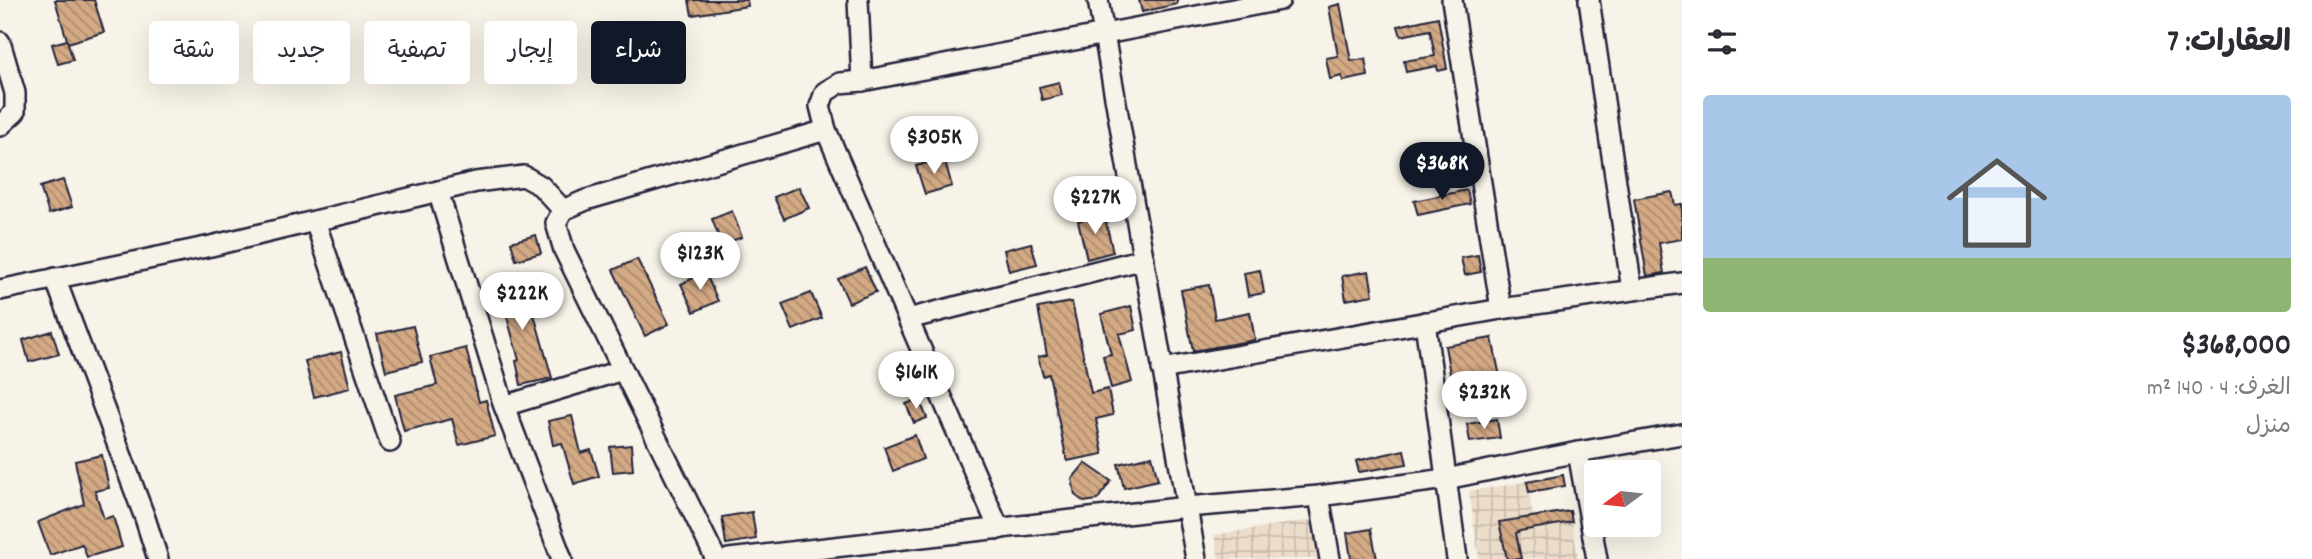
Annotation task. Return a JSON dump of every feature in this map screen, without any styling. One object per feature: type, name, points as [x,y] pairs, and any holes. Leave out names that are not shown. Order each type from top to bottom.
[{"type":"street","points":[[858,0],[862,81]]},
{"type":"street","points":[[1098,0],[1196,559]]},
{"type":"street","points":[[999,529],[826,130],[820,106],[825,92],[840,83],[862,81],[1280,0]]},
{"type":"street","points":[[1452,0],[1501,309]]},
{"type":"street","points":[[1589,0],[1632,290]]},
{"type":"street","points":[[0,42],[15,93],[15,112],[0,126]]},
{"type":"street","points":[[716,559],[564,250],[556,223],[563,209],[586,200],[826,130]]},
{"type":"street","points":[[0,290],[315,221],[476,182],[524,176],[541,186],[563,209]]},
{"type":"street","points":[[438,191],[504,406],[562,559]]},
{"type":"street","points":[[315,221],[390,442]]},
{"type":"street","points":[[908,319],[1144,258]]},
{"type":"street","points":[[55,278],[158,559]]},
{"type":"street","points":[[1162,369],[1501,309],[1682,283]]},
{"type":"street","points":[[1425,323],[1457,559]]},
{"type":"street","points":[[504,406],[623,370]]},
{"type":"street","points":[[729,559],[1187,507],[1319,496],[1446,479],[1682,434]]},
{"type":"street","points":[[1578,452],[1597,559]]},
{"type":"street","points":[[1319,496],[1330,559]]},
{"type":"shaded area","points":[[1527,482],[1535,528],[1572,522],[1578,558],[1479,559],[1469,491]]},
{"type":"shaded area","points":[[1316,519],[1323,559],[1219,559],[1214,535]]},
{"type":"building","points":[[55,0],[94,0],[104,32],[68,43]]},
{"type":"building","points":[[689,0],[747,0],[748,6],[692,15]]},
{"type":"building","points":[[1139,0],[1177,0],[1177,4],[1142,12]]},
{"type":"building","points":[[1340,4],[1351,61],[1365,59],[1368,76],[1343,81],[1342,76],[1330,79],[1326,58],[1338,56],[1329,7]]},
{"type":"building","points":[[1438,17],[1447,69],[1438,71],[1437,66],[1406,72],[1404,61],[1435,56],[1430,30],[1401,36],[1398,26]]},
{"type":"building","points":[[67,40],[73,60],[58,64],[52,44]]},
{"type":"building","points":[[1059,82],[1062,95],[1042,100],[1039,87]]},
{"type":"building","points":[[944,158],[952,186],[925,194],[916,166]]},
{"type":"building","points":[[63,180],[72,207],[49,214],[40,187]]},
{"type":"building","points":[[799,187],[809,208],[784,219],[774,197]]},
{"type":"building","points":[[1467,190],[1470,204],[1418,215],[1414,201]]},
{"type":"building","points":[[1672,192],[1675,205],[1682,204],[1682,239],[1659,243],[1664,273],[1647,276],[1634,199]]},
{"type":"building","points":[[732,211],[742,237],[722,245],[712,219]]},
{"type":"building","points":[[1104,214],[1113,252],[1087,259],[1078,221]]},
{"type":"building","points":[[536,235],[541,253],[516,260],[511,242]]},
{"type":"building","points":[[1031,243],[1037,264],[1009,271],[1004,250]]},
{"type":"building","points":[[1478,255],[1481,272],[1465,275],[1461,258]]},
{"type":"building","points":[[637,259],[669,324],[645,336],[613,270]]},
{"type":"building","points":[[865,267],[876,292],[849,303],[838,279]]},
{"type":"building","points":[[1260,270],[1264,293],[1248,296],[1244,273]]},
{"type":"building","points":[[1369,271],[1373,295],[1346,300],[1342,276]]},
{"type":"building","points":[[705,272],[718,301],[694,312],[681,284]]},
{"type":"building","points":[[513,274],[523,313],[533,311],[552,378],[521,385],[516,361],[519,360],[503,303],[497,305],[490,280]]},
{"type":"building","points":[[1209,285],[1215,319],[1250,312],[1255,340],[1193,351],[1181,290]]},
{"type":"building","points":[[811,293],[822,318],[793,330],[782,304]]},
{"type":"building","points":[[1072,302],[1091,393],[1108,389],[1113,415],[1096,419],[1103,454],[1067,461],[1049,374],[1043,376],[1038,357],[1047,355],[1038,308]]},
{"type":"building","points":[[1131,306],[1136,330],[1119,334],[1132,382],[1111,388],[1103,356],[1111,354],[1101,314]]},
{"type":"building","points":[[413,326],[422,362],[386,371],[377,334]]},
{"type":"building","points":[[52,331],[59,354],[29,362],[23,340]]},
{"type":"building","points":[[1492,338],[1500,377],[1452,385],[1445,346]]},
{"type":"building","points":[[466,348],[479,402],[486,400],[495,436],[459,445],[452,419],[404,431],[395,395],[437,385],[430,357]]},
{"type":"building","points":[[341,352],[350,388],[314,397],[305,361]]},
{"type":"building","points":[[919,399],[927,418],[914,423],[906,404]]},
{"type":"building","points":[[572,416],[581,453],[591,450],[599,476],[574,484],[562,443],[553,445],[548,421]]},
{"type":"building","points":[[1497,419],[1500,438],[1470,442],[1467,424]]},
{"type":"building","points":[[915,435],[923,459],[893,471],[884,447]]},
{"type":"building","points":[[631,445],[633,470],[613,472],[610,447]]},
{"type":"building","points":[[1404,450],[1407,464],[1359,472],[1356,461]]},
{"type":"building","points":[[102,455],[109,488],[95,491],[104,519],[113,516],[122,547],[87,557],[82,544],[50,555],[38,522],[84,504],[75,461]]},
{"type":"building","points":[[1152,456],[1158,480],[1124,488],[1118,464]]},
{"type":"building","points":[[1085,463],[1111,481],[1097,500],[1084,502],[1075,495],[1072,479]]},
{"type":"building","points":[[1563,475],[1565,486],[1529,492],[1527,482]]},
{"type":"building","points":[[1570,511],[1572,522],[1516,533],[1521,559],[1507,559],[1499,522]]},
{"type":"building","points":[[752,512],[756,539],[726,544],[722,517]]},
{"type":"building","points":[[1371,529],[1377,559],[1351,559],[1347,533]]}]
